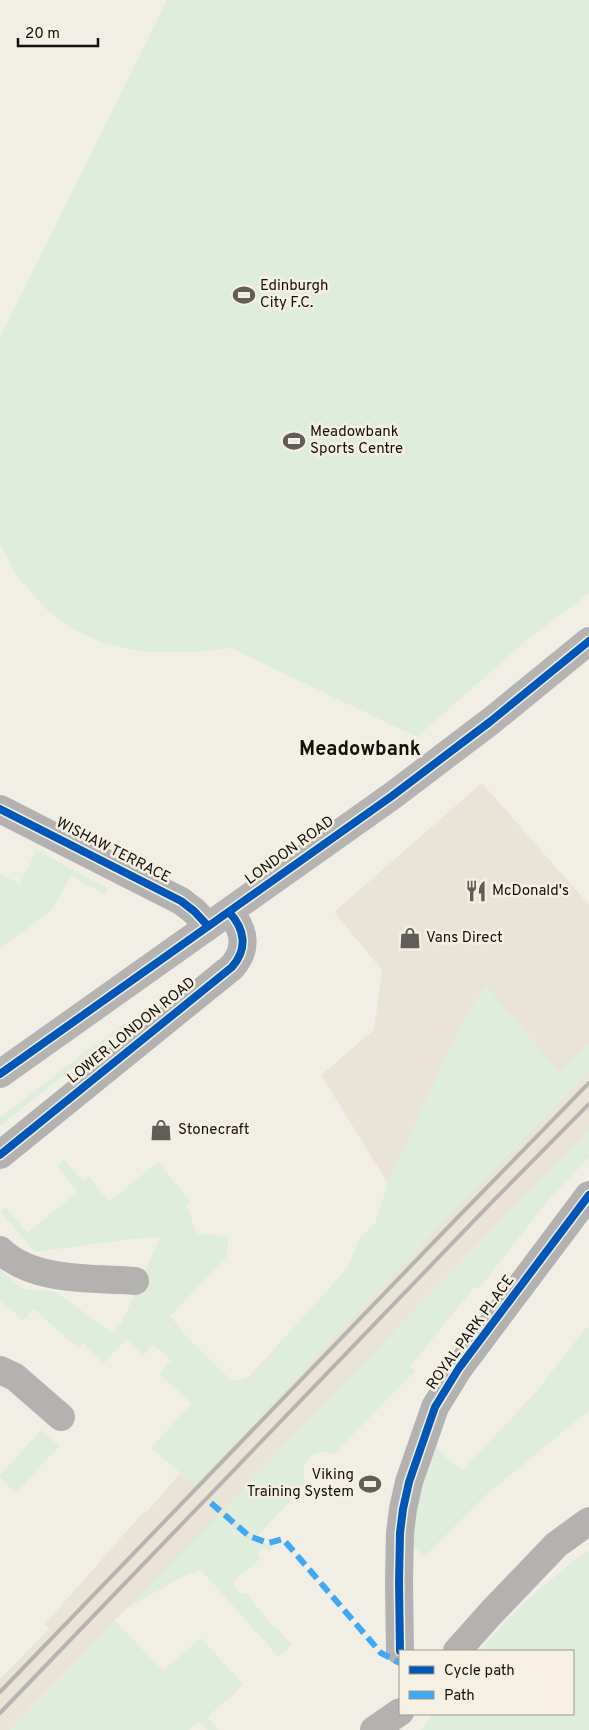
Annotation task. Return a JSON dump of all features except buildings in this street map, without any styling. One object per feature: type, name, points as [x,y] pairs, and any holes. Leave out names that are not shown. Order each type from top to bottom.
[{"type":"main road","name":"LONDON ROAD","points":[[0,1074],[452,751],[589,641]]},
{"type":"street","name":"WISHAW TERRACE","points":[[0,809],[181,901],[194,911],[218,919]]},
{"type":"street","name":"LOWER LONDON ROAD","points":[[0,1155],[232,967],[240,956],[243,942],[239,924],[218,919]]},
{"type":"street","name":"ROYAL PARK PLACE","points":[[400,1650],[399,1572],[403,1508],[409,1482],[435,1407],[458,1368],[589,1195]]},
{"type":"street","points":[[0,1250],[6,1256],[26,1268],[47,1273],[135,1281]]},
{"type":"street","points":[[0,1370],[15,1378],[61,1417]]},
{"type":"street","points":[[458,1650],[556,1545],[589,1521]]},
{"type":"street","points":[[374,1730],[399,1713]]},
{"type":"shaded area","points":[[482,783],[589,905],[589,1157],[548,1200],[479,1288],[475,1286],[410,1366],[415,1371],[333,1454],[316,1452],[305,1461],[303,1470],[307,1484],[247,1546],[221,1563],[185,1575],[127,1608],[10,1730],[0,1730],[0,1679],[49,1629],[45,1624],[141,1515],[148,1511],[186,1466],[227,1376],[231,1380],[239,1381],[248,1378],[347,1269],[360,1239],[376,1222],[388,1183],[321,1075],[374,1030],[382,970],[334,912]]},
{"type":"green space","name":"Meadowbank Sports Centre","points":[[167,0],[589,0],[589,593],[522,644],[417,737],[231,648],[197,652],[146,652],[106,644],[75,630],[47,610],[17,576],[0,543],[0,338]]},
{"type":"green space","points":[[37,850],[108,889],[105,894],[71,876],[51,911],[0,948],[0,874],[20,884]]},
{"type":"green space","points":[[486,986],[559,1072],[589,1044],[589,1072],[415,1252],[195,1485],[151,1448],[192,1403],[159,1374],[171,1360],[153,1344],[144,1355],[126,1339],[104,1363],[83,1343],[78,1348],[34,1309],[23,1320],[0,1300],[0,1269],[22,1289],[55,1292],[113,1333],[122,1322],[160,1237],[35,1252],[1,1212],[6,1208],[27,1233],[78,1192],[57,1166],[64,1160],[83,1181],[89,1177],[109,1202],[158,1162],[190,1201],[186,1204],[197,1234],[211,1234],[228,1239],[227,1256],[170,1316],[187,1337],[231,1380],[248,1379],[347,1269],[360,1239],[376,1222],[388,1183],[458,1030]]},
{"type":"green space","points":[[154,1003],[0,1126],[0,1118],[83,1054]]},
{"type":"green space","points":[[589,1130],[589,1157],[548,1200],[479,1288],[475,1286],[410,1366],[415,1371],[333,1454],[319,1452],[308,1458],[303,1470],[307,1484],[255,1537],[223,1510],[468,1254]]},
{"type":"green space","points":[[589,1324],[589,1410],[487,1494],[425,1556],[413,1547],[415,1521],[427,1472],[436,1449],[462,1471],[536,1392]]},
{"type":"green space","points":[[41,1430],[59,1446],[16,1493],[0,1476]]},
{"type":"green space","points":[[220,1514],[240,1532],[254,1541],[270,1544],[279,1542],[269,1551],[265,1547],[257,1553],[261,1558],[234,1581],[234,1587],[240,1593],[247,1594],[273,1627],[275,1626],[292,1645],[278,1656],[201,1570],[185,1575],[127,1608]]},
{"type":"green space","points":[[589,1549],[589,1730],[421,1730],[432,1715],[574,1715],[574,1650],[481,1650],[504,1623],[546,1584]]},
{"type":"green space","points":[[115,1621],[163,1671],[201,1638],[243,1685],[207,1717],[218,1730],[208,1730],[199,1721],[189,1730],[10,1730]]},
{"type":"railway","points":[[0,1692],[589,1083]]},
{"type":"railway","points":[[0,1713],[491,1203],[589,1104]]},
{"type":"marked path","points":[[211,1503],[249,1536],[268,1543],[283,1539],[381,1653],[399,1662]]},
{"type":"cycle path","points":[[0,1074],[392,796],[491,721],[589,641]]},
{"type":"cycle path","points":[[0,809],[181,901],[208,926]]},
{"type":"cycle path","points":[[0,1155],[232,967],[241,953],[243,939],[238,925],[229,912]]},
{"type":"cycle path","points":[[400,1650],[400,1533],[403,1509],[409,1482],[435,1407],[459,1368],[589,1195]]},
{"type":"place","name":"Edinburgh City F.C.","points":[[244,295]]},
{"type":"place","name":"Meadowbank Sports Centre","points":[[294,441]]},
{"type":"place","name":"McDonald's","points":[[476,891]]},
{"type":"place","name":"Vans Direct","points":[[410,938]]},
{"type":"place","name":"Stonecraft","points":[[161,1130]]},
{"type":"place","name":"Viking Training System","points":[[370,1484]]},
{"type":"district","name":"Meadowbank","points":[[360,750]]}]
